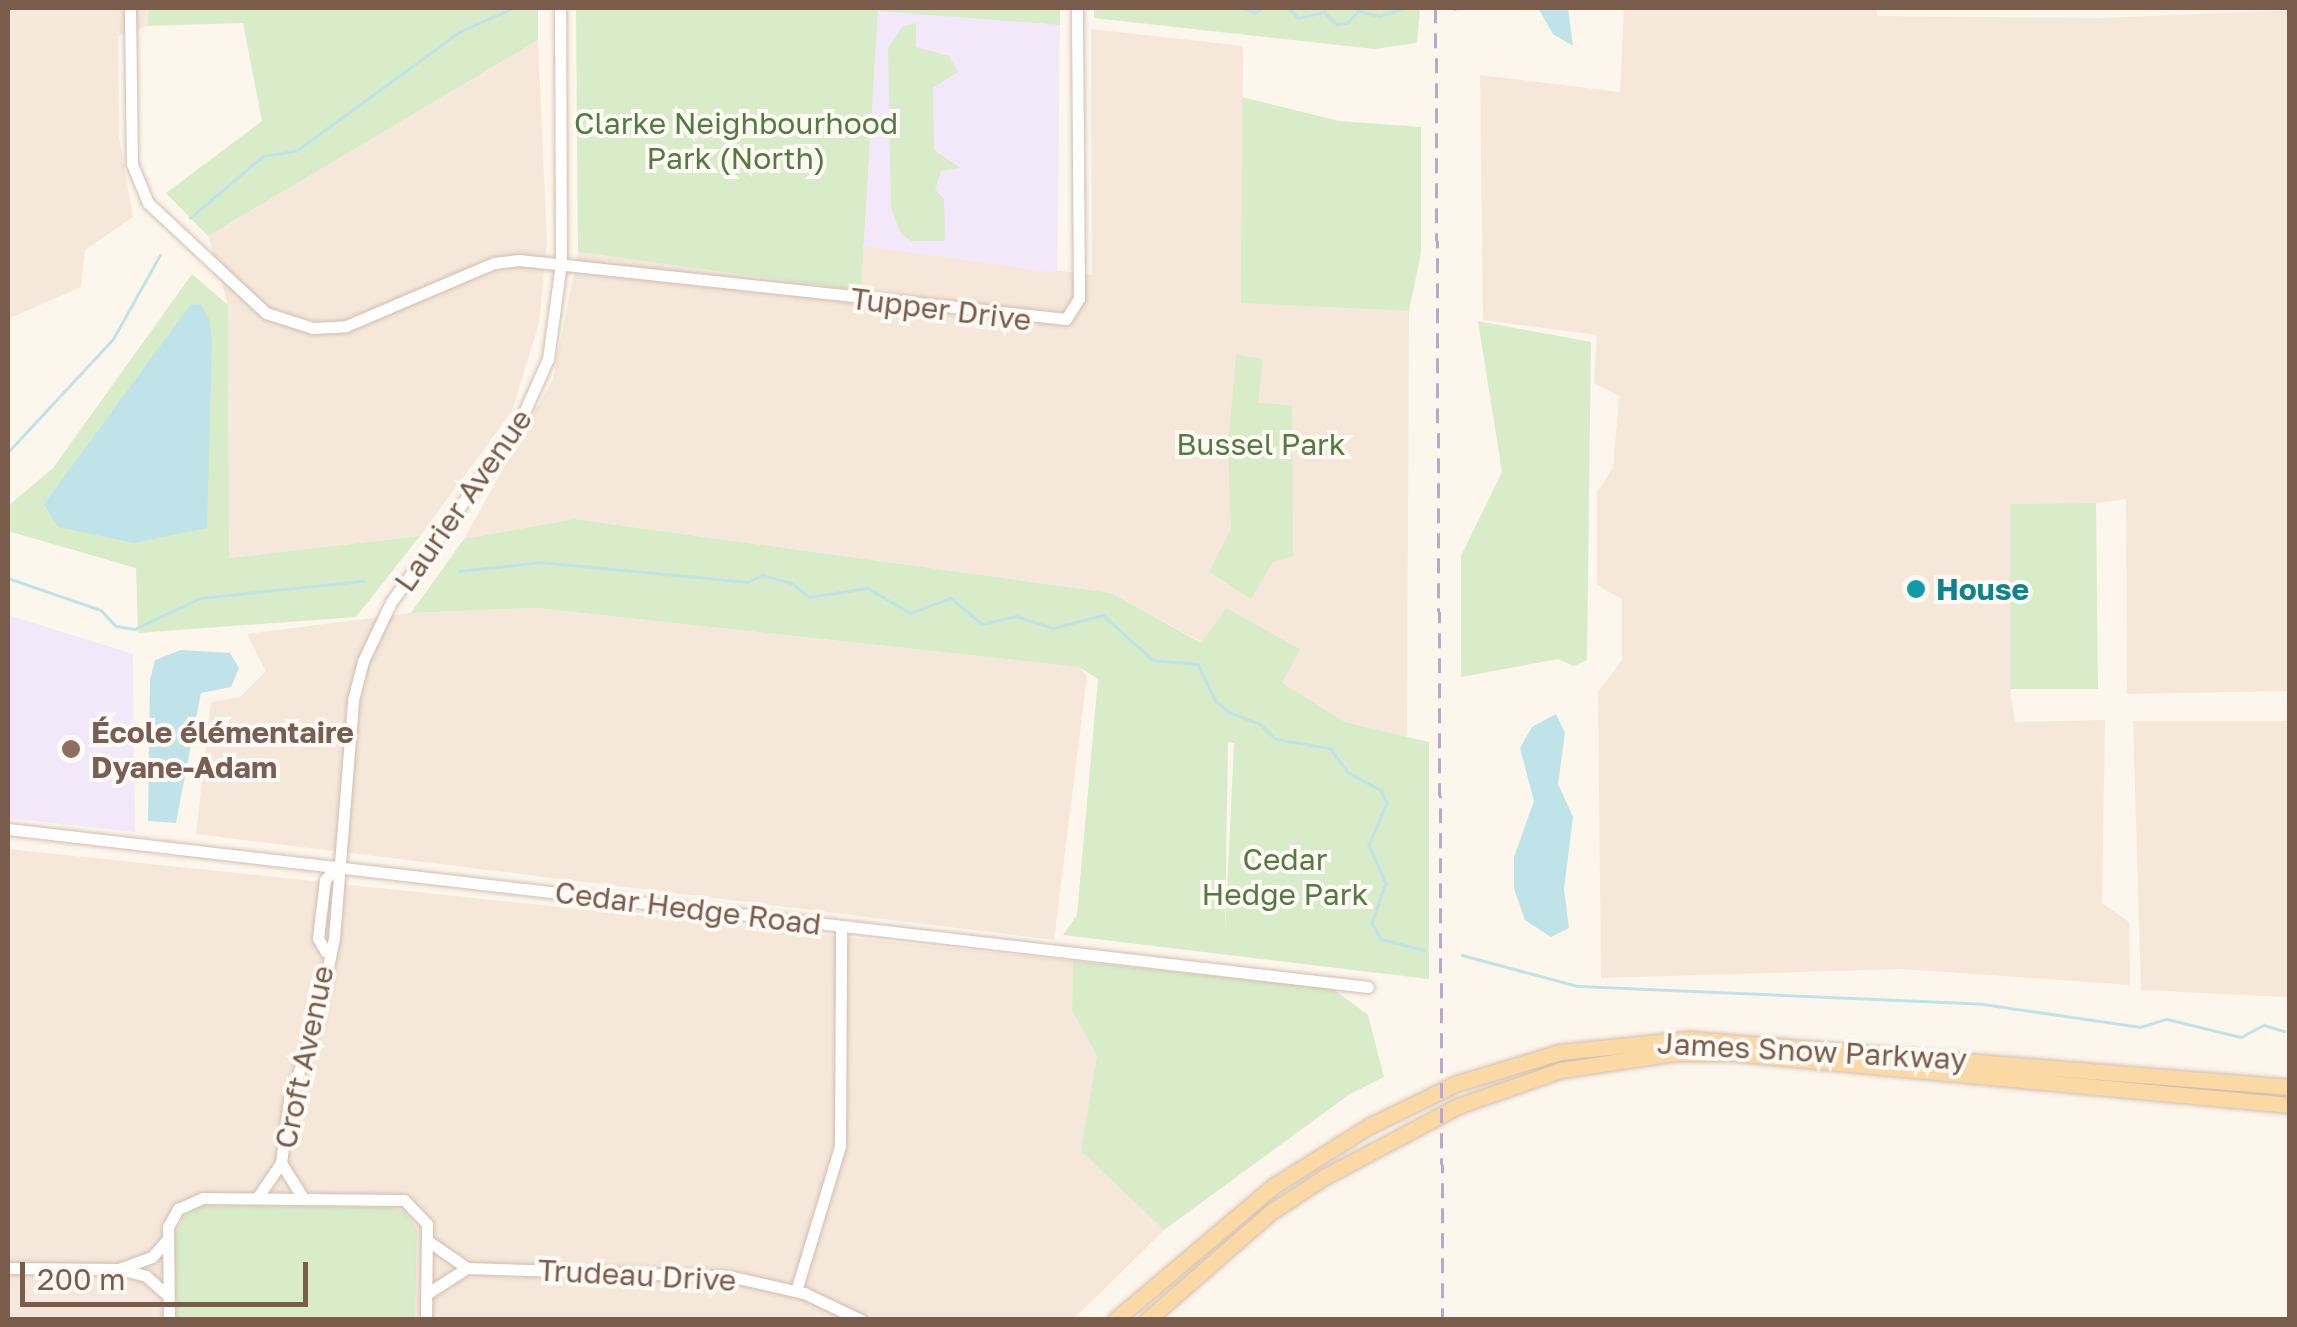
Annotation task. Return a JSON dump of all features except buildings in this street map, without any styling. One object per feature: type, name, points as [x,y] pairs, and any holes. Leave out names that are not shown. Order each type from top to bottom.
[{"type":"main road","name":"James Snow Parkway","points":[[1116,1320],[1275,1184],[1369,1126],[1454,1084],[1560,1052],[1610,1044],[1726,1041],[2290,1087]]},
{"type":"main road","name":"James Snow Parkway","points":[[1146,1320],[1271,1212],[1324,1176],[1444,1113],[1560,1070],[1675,1053],[1732,1054],[2290,1105]]},
{"type":"street","points":[[130,8],[130,132],[139,184],[154,213],[266,313],[313,328],[346,326],[494,263],[561,263]]},
{"type":"street","name":"Laurier Avenue","points":[[336,867],[363,661],[391,602],[530,407],[552,341],[561,263],[560,8]]},
{"type":"street","name":"Tupper Drive","points":[[561,263],[1066,319],[1079,298],[1077,8]]},
{"type":"street","name":"Cedar Hedge Road","points":[[8,829],[1368,988]]},
{"type":"street","name":"Croft Avenue","points":[[257,1198],[281,1163],[289,1100],[318,1016],[326,952],[343,883],[336,867]]},
{"type":"street","points":[[796,1291],[840,1146],[841,926]]},
{"type":"street","name":"Croft Avenue","points":[[281,1163],[303,1198]]},
{"type":"street","points":[[169,1320],[167,1240],[174,1214],[190,1201],[257,1198],[404,1200],[423,1216],[428,1240],[426,1320]]},
{"type":"street","points":[[119,1269],[152,1257],[167,1240]]},
{"type":"street","points":[[428,1240],[467,1268],[428,1293]]},
{"type":"street","points":[[8,1268],[119,1269],[146,1276],[167,1295]]},
{"type":"street","name":"Trudeau Drive","points":[[467,1268],[681,1271],[796,1291],[861,1320]]},
{"type":"shaded area","points":[[8,8],[149,8],[147,26],[118,36],[119,136],[133,217],[85,250],[81,287],[8,319]]},
{"type":"shaded area","points":[[1624,8],[1876,8],[1877,16],[2102,18],[2289,10],[2289,691],[2127,694],[2126,499],[2096,503],[2010,689],[2015,722],[2105,720],[2102,903],[2129,922],[2130,985],[1902,969],[1601,978],[1598,692],[1622,660],[1622,599],[1597,585],[1597,492],[1613,468],[1619,396],[1594,383],[1597,335],[1483,320],[1480,75],[1620,92]]},
{"type":"shaded area","points":[[878,10],[1060,25],[1057,273],[864,246]]},
{"type":"shaded area","points":[[1091,29],[1243,46],[1242,303],[1409,311],[1407,737],[1345,722],[1112,593],[574,519],[464,539],[553,379],[578,252],[860,291],[864,246],[1092,275]]},
{"type":"shaded area","points":[[538,40],[547,243],[539,323],[512,411],[420,536],[229,558],[228,305],[208,236]]},
{"type":"shaded area","points":[[536,608],[1080,667],[1087,677],[1054,940],[196,834],[211,702],[240,697],[266,671],[247,634],[411,613]]},
{"type":"shaded area","name":"École élémentaire Dyane-Adam","points":[[8,615],[133,654],[135,832],[8,818]]},
{"type":"shaded area","points":[[2133,721],[2289,721],[2289,997],[2141,990]]},
{"type":"shaded area","points":[[8,849],[1073,961],[1072,1011],[1097,1056],[1082,1151],[1164,1230],[1074,1319],[8,1320]]},
{"type":"green space","points":[[149,8],[538,8],[538,40],[208,236],[166,193],[262,121],[243,23],[147,26]]},
{"type":"green space","name":"Clarke Neighbourhood Park (North)","points":[[576,8],[1060,8],[1060,25],[878,11],[861,291],[578,252]]},
{"type":"green space","points":[[1094,8],[1420,8],[1417,43],[1374,49],[1094,18]]},
{"type":"green space","points":[[916,23],[916,47],[949,56],[958,72],[933,88],[934,150],[961,168],[941,171],[935,190],[944,199],[945,241],[911,241],[901,234],[891,208],[888,48],[902,27]]},
{"type":"green space","points":[[1242,97],[1339,121],[1421,127],[1421,253],[1409,311],[1241,303]]},
{"type":"green space","points":[[192,274],[228,305],[229,558],[420,536],[356,617],[138,633],[136,568],[8,531],[8,506],[53,468]]},
{"type":"green space","points":[[1478,321],[1591,342],[1587,660],[1574,666],[1558,659],[1461,677],[1461,556],[1502,472]]},
{"type":"green space","name":"Bussel Park","points":[[1236,355],[1263,359],[1258,403],[1292,405],[1293,556],[1273,562],[1251,599],[1209,572],[1231,529],[1228,448]]},
{"type":"green space","points":[[2096,503],[2098,689],[2010,689],[2010,504]]},
{"type":"green space","name":"Cedar Hedge Park","points":[[574,519],[1112,593],[1201,643],[1226,608],[1300,649],[1282,683],[1345,722],[1429,742],[1429,979],[1063,935],[1077,915],[1098,679],[1079,667],[536,608],[411,613],[464,539]],"holes":[[[1228,742],[1234,743],[1225,933]]]},
{"type":"green space","points":[[1073,961],[1332,988],[1368,1015],[1384,1077],[1350,1094],[1164,1230],[1081,1151],[1097,1056],[1072,1011]]},
{"type":"green space","points":[[199,1206],[387,1207],[405,1212],[417,1230],[415,1320],[178,1319],[174,1237],[186,1214]]},
{"type":"water","points":[[1538,8],[1568,8],[1573,46],[1553,34]]},
{"type":"water","points":[[191,304],[201,305],[209,319],[212,341],[207,528],[134,543],[58,527],[44,504]]},
{"type":"water","points":[[181,650],[230,653],[239,668],[231,687],[201,693],[176,823],[148,821],[150,680],[155,660]]},
{"type":"water","points":[[1556,714],[1565,733],[1558,784],[1573,817],[1564,889],[1569,928],[1551,937],[1525,920],[1514,889],[1514,857],[1534,801],[1520,748],[1532,727]]},
{"type":"waterway","points":[[190,218],[263,156],[296,151],[459,32],[513,8]]},
{"type":"waterway","points":[[1218,8],[1229,8]]},
{"type":"waterway","points":[[1245,8],[1254,13],[1263,8]]},
{"type":"waterway","points":[[1289,8],[1298,18],[1324,12],[1337,24],[1347,23],[1358,11],[1379,16],[1404,8]]},
{"type":"waterway","points":[[1454,9],[1459,8]]},
{"type":"waterway","points":[[8,452],[113,339],[160,255]]},
{"type":"waterway","points":[[460,571],[540,562],[748,582],[762,575],[792,583],[809,597],[868,588],[910,613],[951,598],[982,624],[1016,616],[1053,628],[1103,615],[1153,660],[1198,664],[1216,701],[1229,712],[1260,724],[1276,739],[1330,748],[1349,773],[1381,790],[1387,803],[1369,845],[1386,883],[1372,923],[1381,939],[1424,950]]},
{"type":"waterway","points":[[8,578],[101,610],[116,626],[135,629],[200,598],[363,581]]},
{"type":"waterway","points":[[1462,955],[1578,986],[1983,1004],[2140,1027],[2167,1019],[2241,1037],[2264,1025],[2284,1031]]},
{"type":"railway","points":[[1436,8],[1443,1320]]},
{"type":"place","name":"House","points":[[1916,589]]},
{"type":"place","name":"École élémentaire Dyane-Adam","points":[[71,749]]}]
